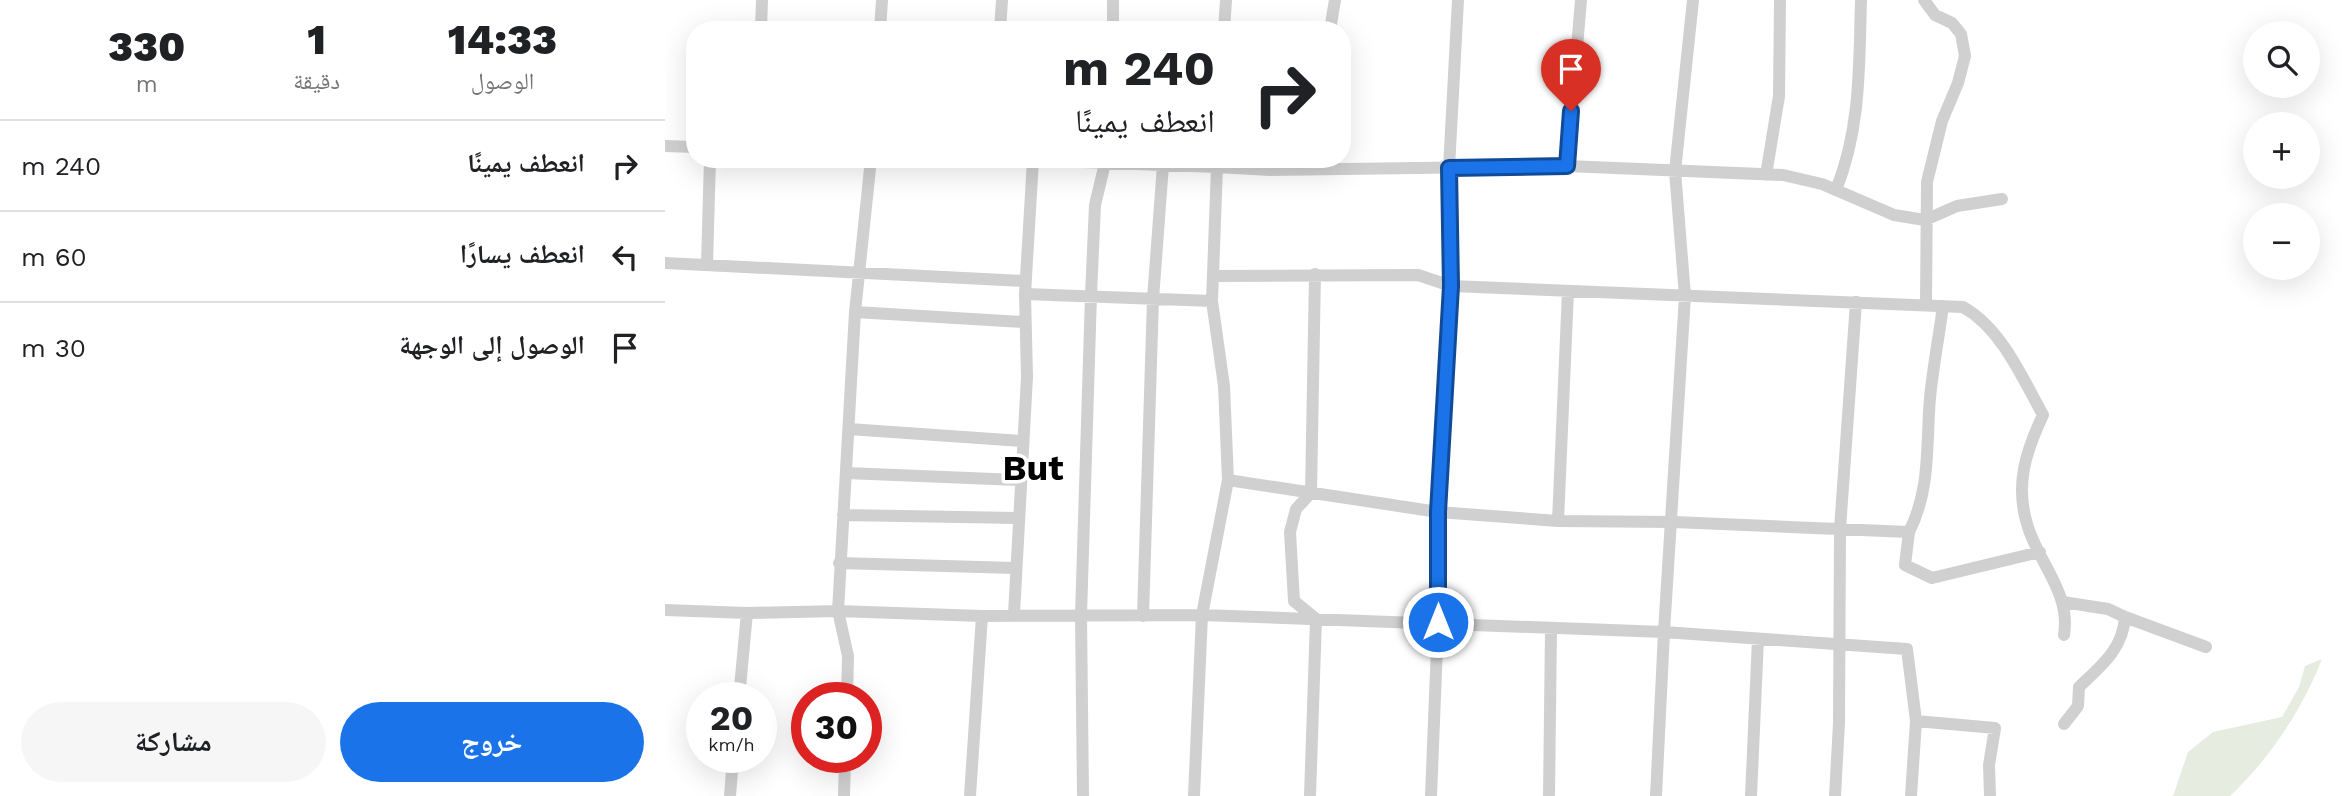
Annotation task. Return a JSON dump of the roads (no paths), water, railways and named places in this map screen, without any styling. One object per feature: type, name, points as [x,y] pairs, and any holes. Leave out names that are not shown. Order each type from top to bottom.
[{"type":"street","points":[[761,21],[762,0]]},
{"type":"street","points":[[881,21],[883,0]]},
{"type":"street","points":[[1001,21],[1002,0]]},
{"type":"street","points":[[1113,0],[1113,21]]},
{"type":"street","points":[[1225,21],[1226,0]]},
{"type":"street","points":[[1332,21],[1335,0]]},
{"type":"street","points":[[1431,796],[1438,622],[1438,512],[1451,286],[1449,168],[1458,0]]},
{"type":"street","points":[[1567,166],[1581,0]]},
{"type":"street","points":[[1656,796],[1664,632],[1674,522],[1685,296],[1675,171],[1693,0]]},
{"type":"street","points":[[1766,175],[1779,96],[1780,0]]},
{"type":"street","points":[[1836,190],[1852,146],[1858,116],[1861,0]]},
{"type":"street","points":[[1924,0],[1935,15],[1952,23],[1961,34],[1965,56],[1958,83],[1942,121],[1927,181],[1926,305]]},
{"type":"street","points":[[665,146],[686,147]]},
{"type":"street","points":[[1351,164],[1449,168],[1567,166],[1783,175],[1836,190],[1894,215],[1925,220],[1957,206],[2002,199]]},
{"type":"street","points":[[707,265],[710,168]]},
{"type":"street","points":[[847,682],[848,656],[838,611],[839,563],[858,272],[870,168]]},
{"type":"street","points":[[1014,614],[1017,518],[1027,377],[1024,322],[1032,168]]},
{"type":"street","points":[[1083,796],[1081,615],[1091,295],[1095,205],[1103,168]]},
{"type":"street","points":[[1143,616],[1153,299],[1163,168]]},
{"type":"street","points":[[1194,796],[1202,615],[1228,480],[1224,386],[1212,301],[1218,168]]},
{"type":"street","points":[[1255,168],[1286,168]]},
{"type":"street","points":[[665,263],[858,272],[1091,295],[1212,301]]},
{"type":"street","points":[[1315,274],[1311,493],[1296,509],[1290,532],[1294,601],[1316,619]]},
{"type":"street","points":[[1213,276],[1418,275],[1451,286],[1963,306],[1979,315],[2013,358],[2024,384],[2043,415],[2025,454],[2022,490],[2027,525],[2063,602],[2066,621],[2064,635]]},
{"type":"street","points":[[1558,521],[1568,291]]},
{"type":"street","points":[[1835,796],[1839,723],[1840,529],[1856,302]]},
{"type":"street","points":[[1943,306],[1930,398],[1927,472],[1918,514],[1909,532],[1905,565],[1932,578],[2040,552]]},
{"type":"street","points":[[855,313],[1024,322]]},
{"type":"street","points":[[849,429],[1023,441]]},
{"type":"street","points":[[846,473],[1020,480]]},
{"type":"street","points":[[1228,480],[1438,512],[1558,521],[1674,522],[1909,532]]},
{"type":"street","points":[[843,515],[1017,518]]},
{"type":"street","points":[[839,563],[1015,568]]},
{"type":"street","points":[[2063,602],[2108,609],[2206,647]]},
{"type":"street","points":[[665,610],[747,613],[838,611],[982,616],[1202,615],[1438,622],[1838,642],[1907,649],[1916,722],[1911,796]]},
{"type":"street","points":[[741,682],[747,613]]},
{"type":"street","points":[[970,796],[982,616]]},
{"type":"street","points":[[2064,724],[2078,706],[2079,687],[2113,656],[2124,630],[2125,617]]},
{"type":"street","points":[[1310,796],[1316,619]]},
{"type":"street","points":[[1549,796],[1551,629]]},
{"type":"street","points":[[1751,796],[1758,639]]},
{"type":"street","points":[[1916,722],[1995,729],[1989,765],[1990,796]]},
{"type":"street","points":[[730,796],[732,773]]},
{"type":"street","points":[[844,796],[845,773]]},
{"type":"district","name":"But","points":[[1033,468]]}]
